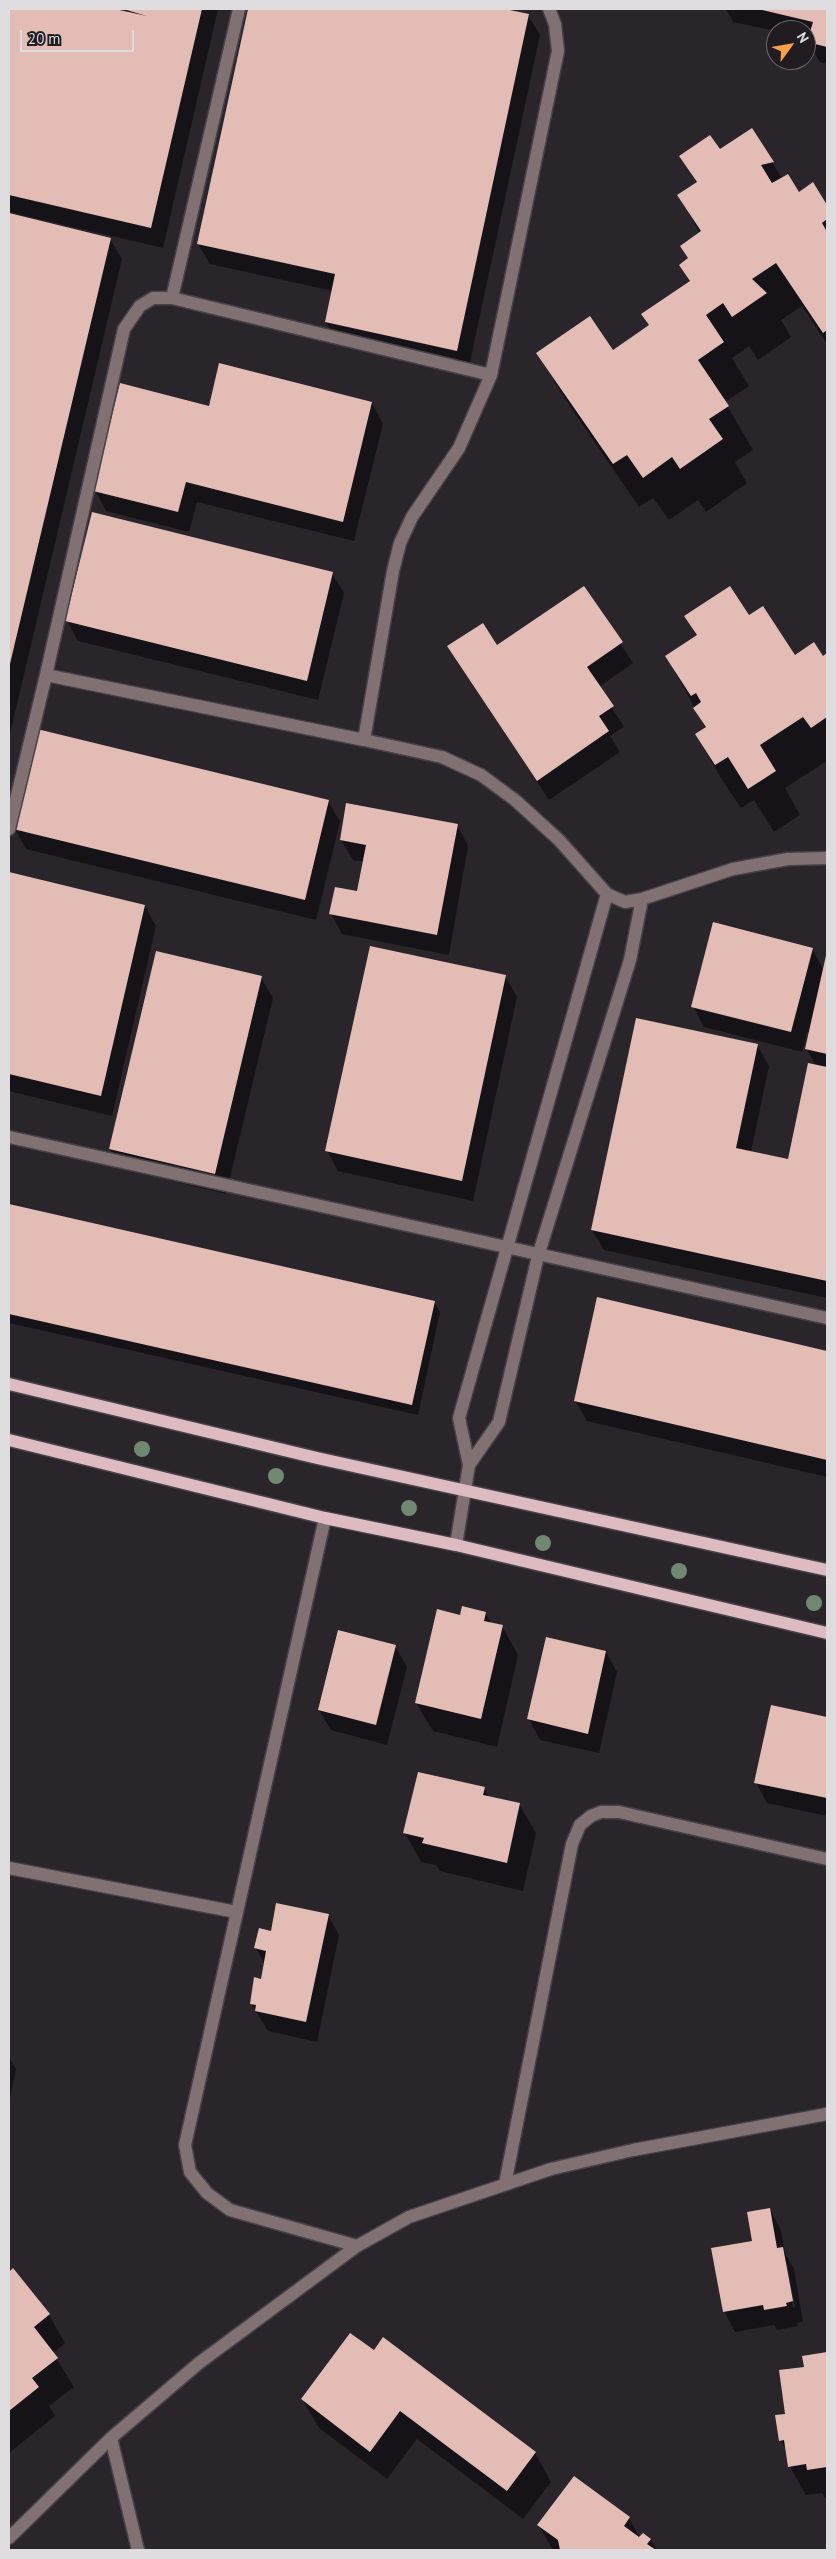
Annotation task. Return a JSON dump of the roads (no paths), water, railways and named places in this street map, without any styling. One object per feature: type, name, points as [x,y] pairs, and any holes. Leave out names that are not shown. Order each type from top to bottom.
[{"type":"main road","points":[[9,1384],[317,1458],[827,1570]]},
{"type":"main road","points":[[9,1440],[325,1518],[456,1545],[827,1633]]},
{"type":"street","points":[[172,298],[239,9]]},
{"type":"street","points":[[364,740],[392,571],[400,544],[412,517],[459,448],[491,375],[558,52],[555,24],[549,9]]},
{"type":"street","points":[[9,829],[46,675],[124,329],[140,306],[152,298],[172,298],[491,375]]},
{"type":"street","points":[[46,675],[442,757],[480,775],[515,800],[559,840],[607,894],[625,902],[642,899],[733,869],[788,859],[827,858]]},
{"type":"street","points":[[469,1465],[459,1418],[607,894]]},
{"type":"street","points":[[456,1545],[463,1490],[469,1465],[499,1422],[538,1256],[630,960],[642,899]]},
{"type":"street","points":[[9,1137],[538,1256],[827,1318]]},
{"type":"street","points":[[325,1518],[185,2146],[190,2172],[207,2193],[230,2210],[358,2246]]},
{"type":"street","points":[[505,2184],[572,1844],[580,1825],[591,1816],[601,1812],[619,1812],[827,1859]]},
{"type":"street","points":[[9,1868],[236,1912]]},
{"type":"street","points":[[9,2538],[111,2438],[199,2363],[358,2246],[410,2217],[551,2169],[633,2150],[827,2114]]},
{"type":"street","points":[[111,2438],[138,2550]]}]
